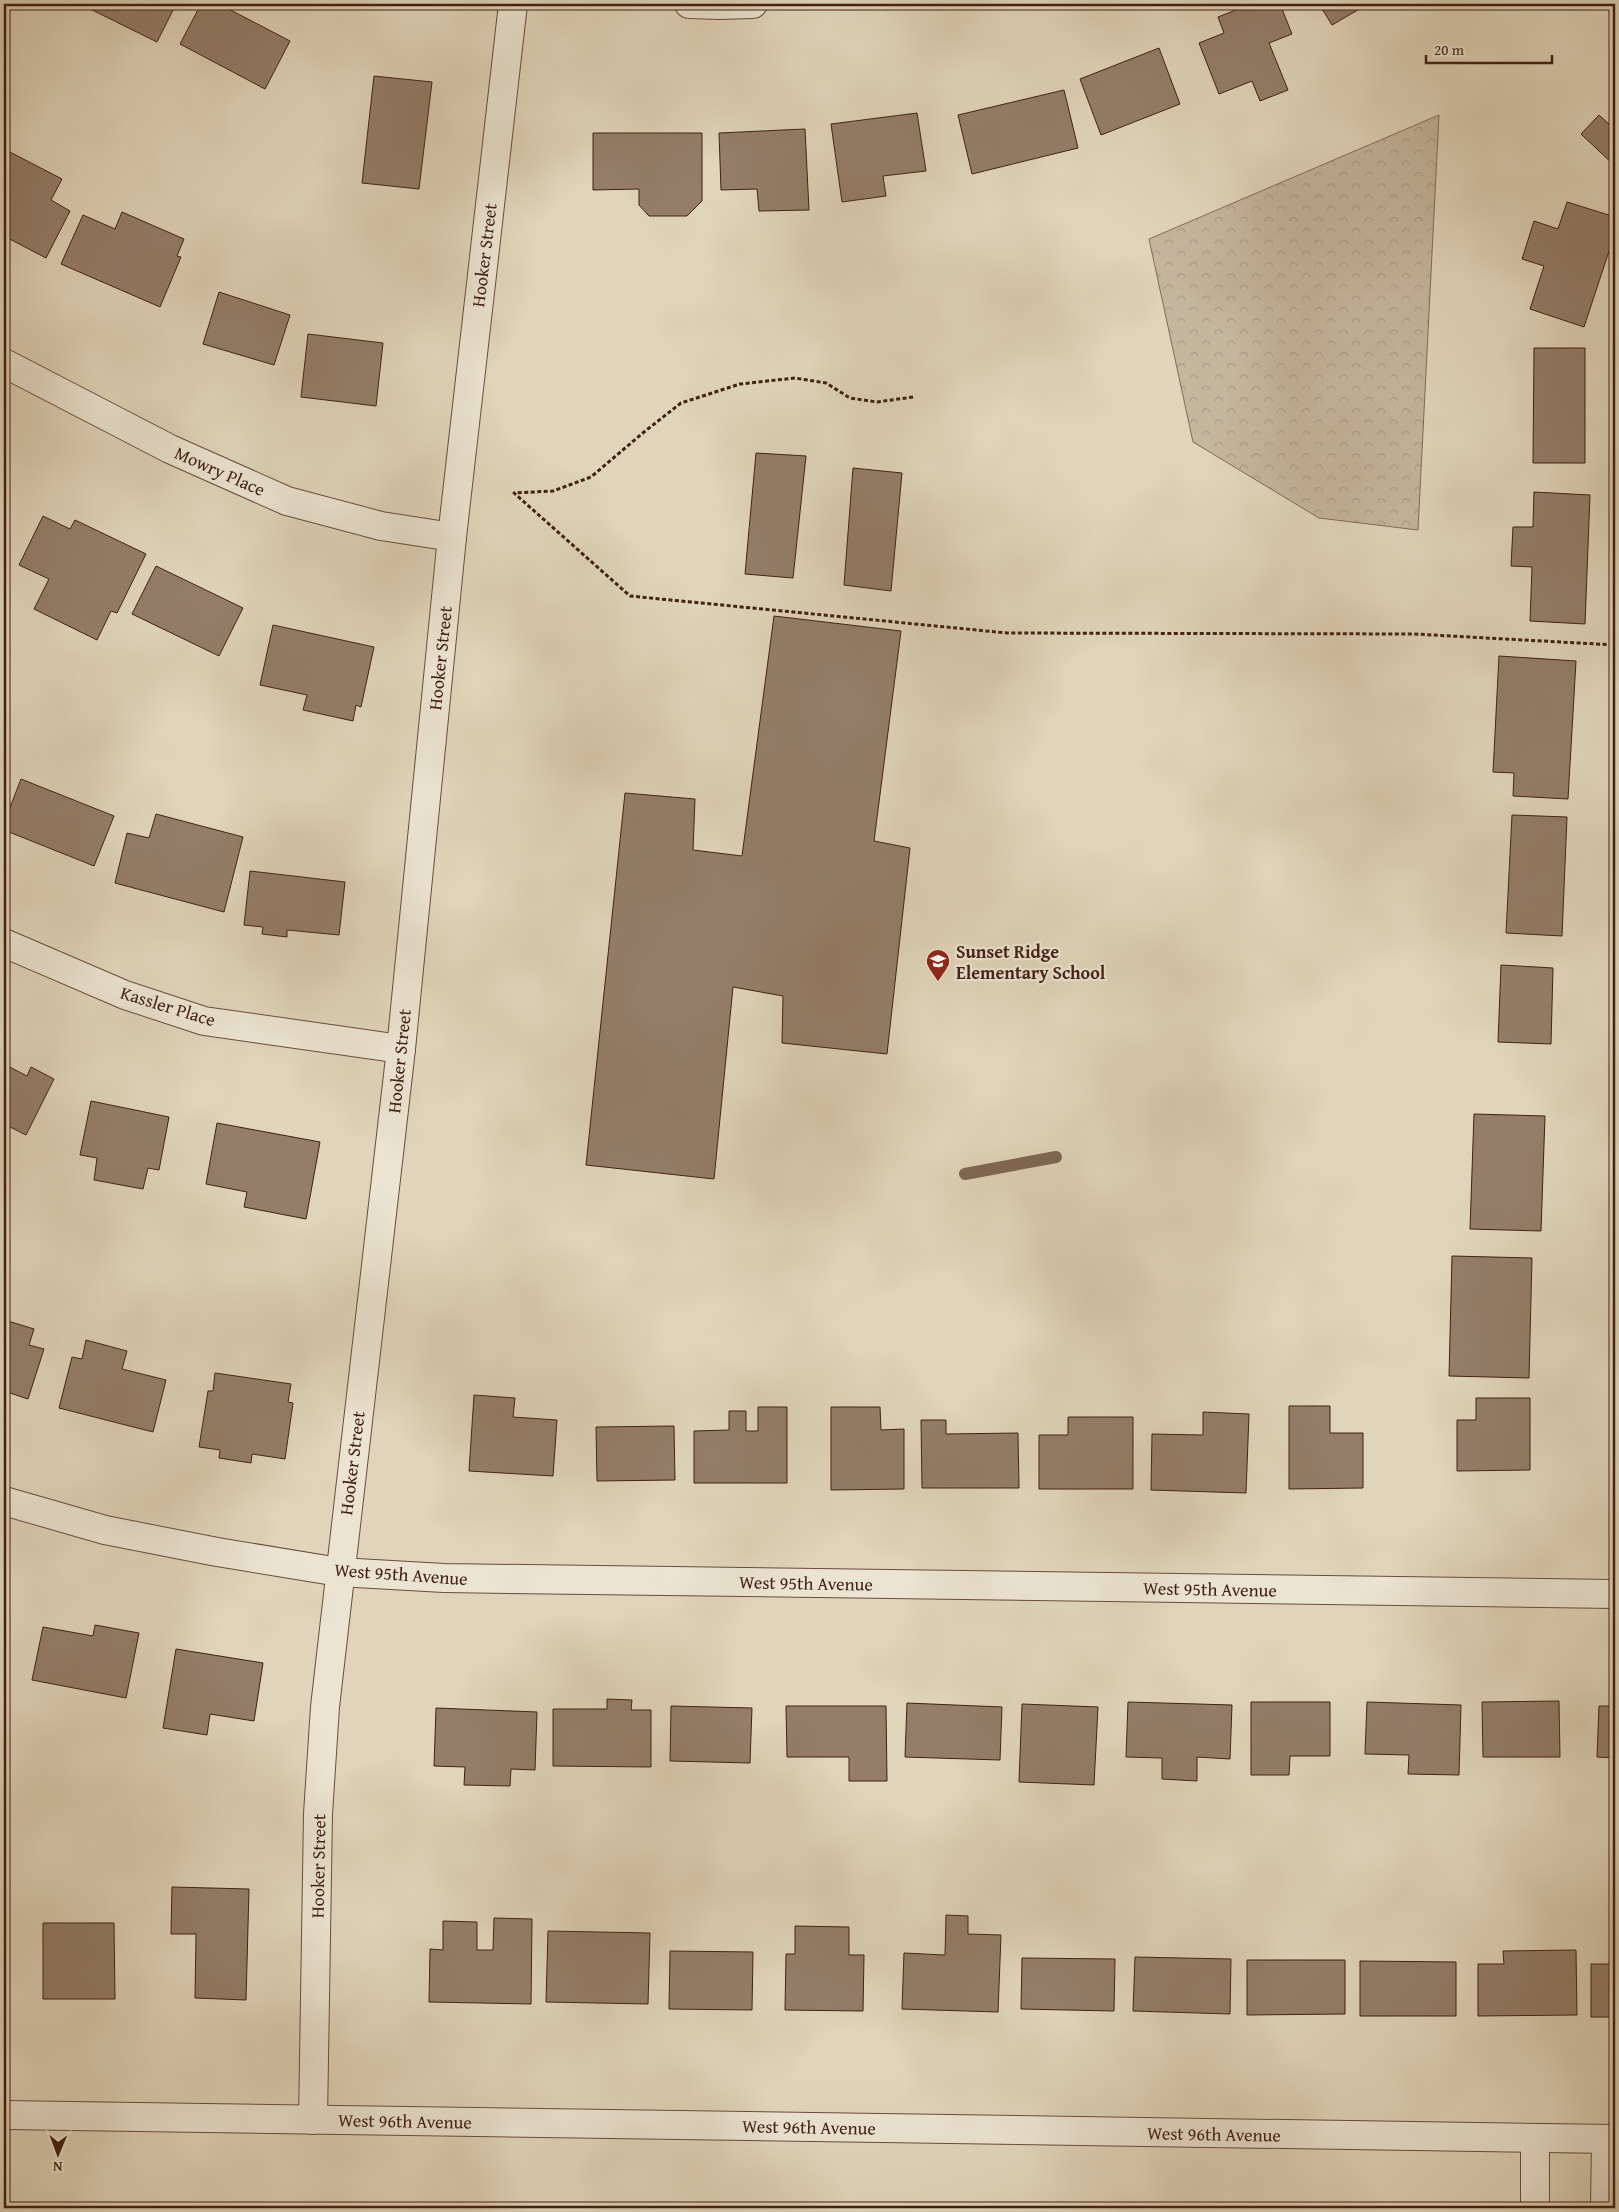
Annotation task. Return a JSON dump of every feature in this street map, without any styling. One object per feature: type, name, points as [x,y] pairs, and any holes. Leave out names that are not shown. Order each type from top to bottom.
[{"type":"street","name":"Hooker Street","points":[[313,2120],[318,1814],[325,1707],[339,1572],[401,1048],[452,537],[514,4]]},
{"type":"street","points":[[689,4],[752,4]]},
{"type":"street","name":"Mowry Place","points":[[4,363],[170,449],[287,501],[381,526],[452,537]]},
{"type":"street","name":"Kassler Place","points":[[4,943],[125,995],[204,1021],[401,1048]]},
{"type":"street","name":"West 95th Avenue","points":[[4,1501],[105,1530],[218,1552],[339,1572],[444,1578],[1615,1594]]},
{"type":"street","name":"West 96th Avenue","points":[[4,2115],[1611,2139]]},
{"type":"street","points":[[1535,2139],[1535,2208]]},
{"type":"street","points":[[1605,2208],[1611,2139]]},
{"type":"path","points":[[914,397],[877,402],[850,398],[826,383],[794,378],[740,384],[681,403],[591,477],[553,491],[514,493],[630,596],[1007,633],[1414,634],[1615,646]]},
{"type":"green space","points":[[1439,115],[1418,530],[1319,518],[1193,442],[1149,239]]},
{"type":"building","points":[[80,4],[176,4],[157,42]]},
{"type":"building","points":[[201,4],[219,4],[290,41],[265,89],[180,44]]},
{"type":"building","points":[[1251,4],[1280,4],[1292,34],[1269,43],[1288,90],[1260,101],[1252,81],[1219,94],[1199,43],[1224,33],[1218,17]]},
{"type":"building","points":[[1319,4],[1368,4],[1332,25]]},
{"type":"building","points":[[1159,48],[1180,104],[1101,135],[1080,79]]},
{"type":"building","points":[[374,76],[432,82],[419,189],[362,183]]},
{"type":"building","points":[[1064,90],[1078,148],[972,174],[958,115]]},
{"type":"building","points":[[917,113],[926,171],[883,176],[886,196],[842,202],[831,124]]},
{"type":"building","points":[[1599,115],[1611,126],[1615,121],[1615,166],[1581,134]]},
{"type":"building","points":[[805,129],[809,210],[759,211],[757,189],[721,190],[719,133]]},
{"type":"building","points":[[593,133],[702,133],[702,201],[687,216],[649,216],[639,205],[639,189],[593,190]]},
{"type":"building","points":[[4,149],[62,179],[51,200],[70,211],[46,258],[4,236]]},
{"type":"building","points":[[1567,202],[1615,217],[1615,233],[1584,327],[1530,309],[1544,266],[1522,259],[1534,221],[1558,229]]},
{"type":"building","points":[[122,212],[184,239],[177,256],[181,257],[160,307],[61,264],[83,215],[115,229]]},
{"type":"building","points":[[219,292],[290,315],[274,365],[203,344]]},
{"type":"building","points":[[308,334],[383,343],[376,406],[301,397]]},
{"type":"building","points":[[1534,348],[1585,348],[1585,463],[1533,463]]},
{"type":"building","points":[[756,453],[806,456],[793,578],[745,574]]},
{"type":"building","points":[[853,468],[902,473],[891,591],[844,585]]},
{"type":"building","points":[[4,479],[9,481],[4,491]]},
{"type":"building","points":[[1534,492],[1590,495],[1585,624],[1530,621],[1532,567],[1511,566],[1513,527],[1533,527]]},
{"type":"building","points":[[43,516],[70,529],[75,520],[146,554],[117,613],[111,611],[97,640],[34,609],[49,579],[19,565]]},
{"type":"building","points":[[156,566],[243,608],[219,656],[132,614]]},
{"type":"building","points":[[774,616],[901,631],[874,841],[910,848],[887,1054],[782,1043],[783,996],[733,987],[714,1179],[586,1165],[625,793],[695,799],[693,850],[742,856]]},
{"type":"building","points":[[273,625],[374,647],[361,707],[356,705],[353,721],[303,710],[307,695],[260,685]]},
{"type":"building","points":[[1499,656],[1576,661],[1568,799],[1513,796],[1514,773],[1493,772]]},
{"type":"building","points":[[21,779],[114,816],[94,866],[4,830],[4,823]]},
{"type":"building","points":[[156,814],[243,837],[224,912],[115,883],[127,833],[149,838]]},
{"type":"building","points":[[1512,815],[1567,817],[1562,936],[1506,933]]},
{"type":"building","points":[[250,871],[345,882],[339,935],[287,930],[287,937],[262,934],[263,927],[244,925]]},
{"type":"building","points":[[1501,965],[1553,968],[1551,1044],[1498,1042]]},
{"type":"building","points":[[4,1064],[27,1076],[31,1067],[54,1079],[26,1135],[4,1124]]},
{"type":"building","points":[[91,1101],[169,1117],[159,1170],[148,1168],[143,1189],[94,1180],[97,1158],[80,1155]]},
{"type":"building","points":[[1474,1114],[1545,1116],[1541,1231],[1470,1229]]},
{"type":"building","points":[[217,1123],[320,1142],[306,1219],[244,1207],[247,1192],[206,1184]]},
{"type":"building","points":[[1452,1256],[1532,1258],[1529,1378],[1449,1376]]},
{"type":"building","points":[[8,1321],[34,1329],[29,1345],[44,1349],[28,1399],[4,1391],[4,1335]]},
{"type":"building","points":[[86,1340],[127,1351],[122,1369],[166,1380],[153,1432],[59,1408],[72,1357],[82,1359]]},
{"type":"building","points":[[215,1373],[291,1384],[288,1402],[293,1403],[285,1459],[252,1454],[251,1463],[219,1458],[220,1450],[199,1447],[208,1391],[213,1391]]},
{"type":"building","points":[[474,1395],[515,1398],[513,1417],[557,1420],[553,1476],[469,1471]]},
{"type":"building","points":[[1476,1398],[1530,1398],[1530,1470],[1457,1471],[1457,1420],[1476,1420]]},
{"type":"building","points":[[1289,1406],[1330,1406],[1330,1433],[1363,1433],[1363,1488],[1289,1489]]},
{"type":"building","points":[[758,1407],[787,1407],[787,1483],[694,1483],[694,1431],[729,1430],[729,1411],[746,1411],[746,1431],[758,1431]]},
{"type":"building","points":[[831,1407],[880,1407],[881,1430],[904,1429],[904,1489],[831,1490]]},
{"type":"building","points":[[1203,1412],[1249,1414],[1246,1493],[1151,1490],[1152,1434],[1203,1435]]},
{"type":"building","points":[[1068,1417],[1133,1417],[1133,1489],[1039,1489],[1039,1435],[1068,1435]]},
{"type":"building","points":[[921,1420],[946,1420],[946,1434],[1018,1433],[1019,1488],[922,1488]]},
{"type":"building","points":[[674,1426],[675,1480],[597,1481],[596,1427]]},
{"type":"building","points":[[95,1625],[139,1633],[126,1698],[32,1680],[43,1627],[93,1636]]},
{"type":"building","points":[[176,1649],[263,1663],[254,1721],[210,1714],[207,1735],[163,1728]]},
{"type":"building","points":[[607,1699],[632,1700],[631,1710],[651,1710],[651,1767],[553,1766],[553,1709],[607,1709]]},
{"type":"building","points":[[1559,1701],[1560,1757],[1483,1757],[1482,1702]]},
{"type":"building","points":[[1128,1702],[1232,1705],[1230,1759],[1197,1757],[1197,1781],[1162,1779],[1162,1758],[1126,1757]]},
{"type":"building","points":[[1251,1702],[1330,1702],[1330,1756],[1290,1756],[1289,1775],[1251,1775]]},
{"type":"building","points":[[1367,1702],[1461,1705],[1459,1775],[1408,1774],[1409,1755],[1365,1754]]},
{"type":"building","points":[[907,1703],[1002,1707],[1000,1760],[905,1757]]},
{"type":"building","points":[[1022,1704],[1098,1707],[1094,1785],[1019,1782]]},
{"type":"building","points":[[671,1706],[752,1708],[750,1763],[670,1761]]},
{"type":"building","points":[[786,1706],[886,1706],[887,1781],[849,1781],[849,1757],[787,1757]]},
{"type":"building","points":[[1599,1706],[1615,1706],[1615,1758],[1597,1757]]},
{"type":"building","points":[[436,1708],[537,1712],[535,1770],[511,1769],[510,1786],[464,1785],[465,1767],[434,1766]]},
{"type":"building","points":[[172,1887],[249,1889],[246,2000],[195,1998],[196,1934],[171,1934]]},
{"type":"building","points":[[946,1915],[968,1916],[968,1934],[1001,1935],[998,2012],[902,2009],[904,1953],[945,1955]]},
{"type":"building","points":[[494,1918],[532,1919],[531,2004],[429,2002],[430,1949],[443,1950],[443,1921],[477,1922],[477,1950],[493,1950]]},
{"type":"building","points":[[43,1923],[114,1923],[115,1999],[43,1999]]},
{"type":"building","points":[[795,1926],[849,1927],[849,1955],[864,1955],[863,2011],[785,2010],[786,1954],[795,1954]]},
{"type":"building","points":[[548,1931],[650,1933],[648,2004],[546,2002]]},
{"type":"building","points":[[1576,1950],[1577,2015],[1478,2016],[1478,1964],[1504,1964],[1503,1951]]},
{"type":"building","points":[[670,1951],[753,1952],[752,2010],[669,2009]]},
{"type":"building","points":[[1135,1957],[1231,1959],[1230,2014],[1133,2011]]},
{"type":"building","points":[[1022,1958],[1115,1959],[1114,2011],[1021,2009]]},
{"type":"building","points":[[1247,1960],[1345,1960],[1345,2014],[1247,2015]]},
{"type":"building","points":[[1360,1961],[1456,1962],[1456,2016],[1360,2016]]},
{"type":"building","points":[[1591,1964],[1615,1964],[1615,2017],[1591,2017]]},
{"type":"waterway","points":[[965,1174],[1056,1157]]},
{"type":"place","name":"Sunset Ridge Elementary School","points":[[938,982]]}]
